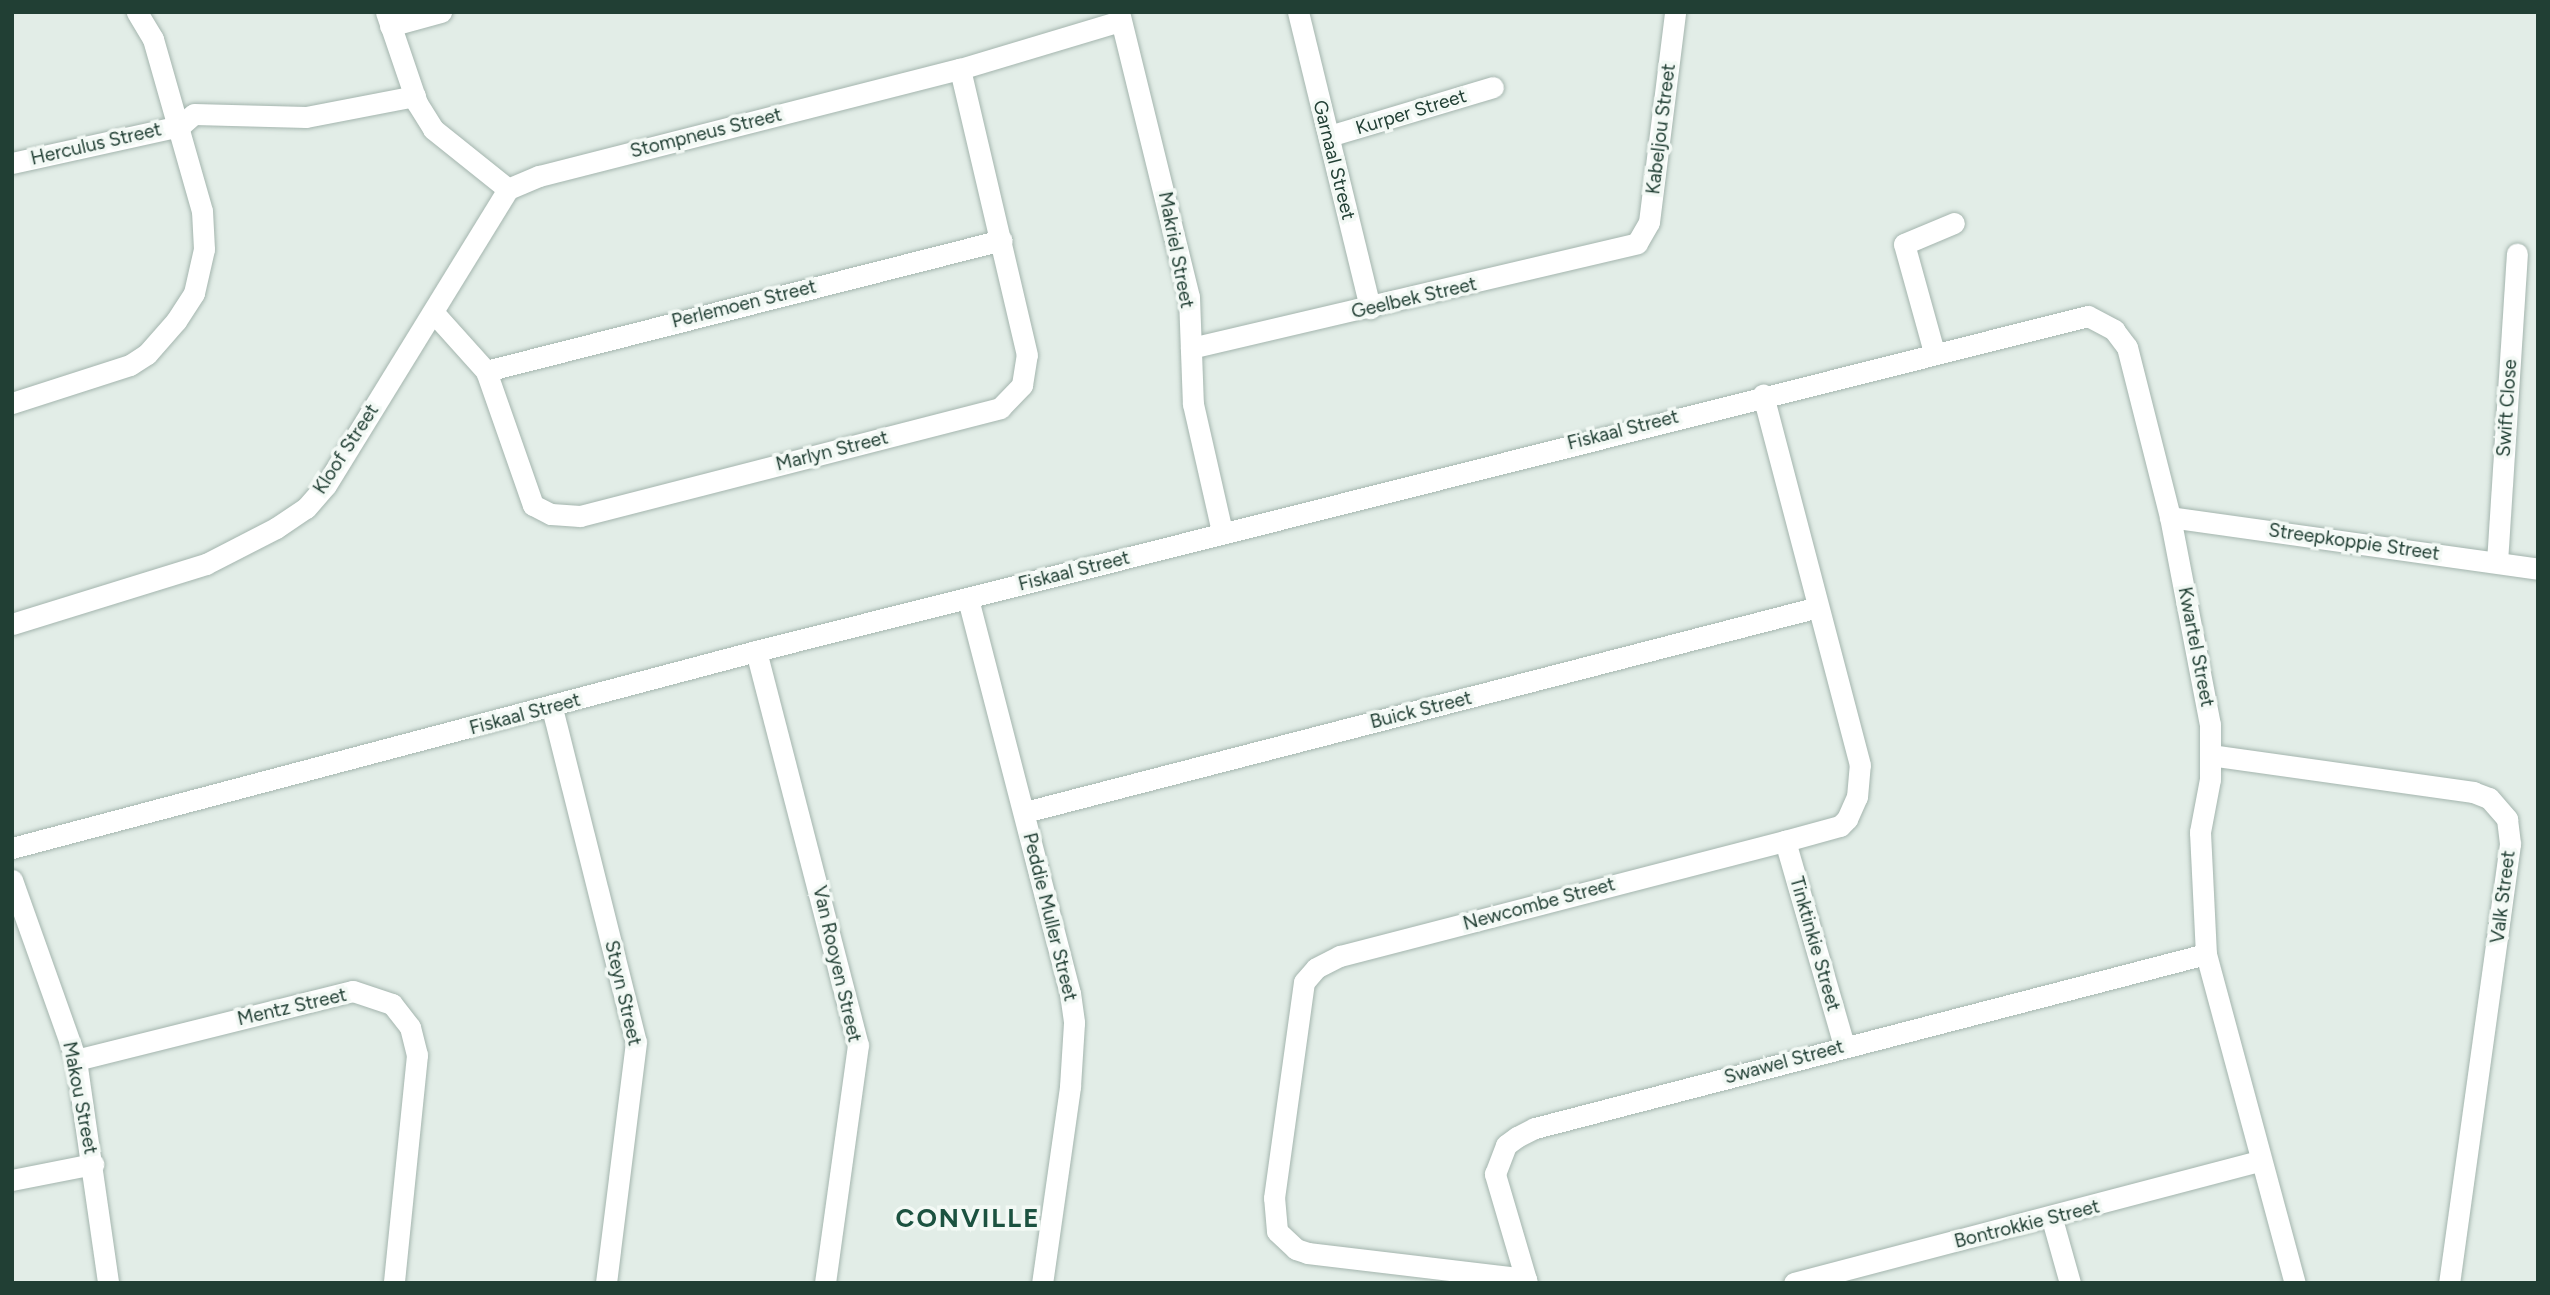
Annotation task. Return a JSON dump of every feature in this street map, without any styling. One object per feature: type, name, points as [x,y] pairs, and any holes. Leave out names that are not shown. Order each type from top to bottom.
[{"type":"street","points":[[12,402],[130,365],[147,354],[194,293],[204,248],[202,211],[180,126],[153,39],[137,12]]},
{"type":"street","points":[[440,12],[388,19],[415,96],[433,129],[508,189]]},
{"type":"street","name":"Garnaal Street","points":[[1297,12],[1370,308]]},
{"type":"street","name":"Kabeljou Street","points":[[1637,243],[1649,222],[1675,12]]},
{"type":"street","name":"Stompneus Street","points":[[508,189],[539,176],[960,69],[1120,17]]},
{"type":"street","name":"Makriel Street","points":[[1120,17],[1182,262],[1196,425],[1222,532]]},
{"type":"street","name":"Marlyn Street","points":[[433,312],[486,371],[533,505],[564,516],[592,513],[1000,408],[1022,384],[1027,355],[960,69]]},
{"type":"street","name":"Kurper Street","points":[[1329,136],[1493,87]]},
{"type":"street","name":"Herculus Street","points":[[12,163],[180,126],[194,114],[306,117],[415,96]]},
{"type":"street","name":"Kloof Street","points":[[12,624],[206,564],[306,508],[326,485],[508,189]]},
{"type":"street","points":[[1934,352],[1904,244],[1954,223]]},
{"type":"street","name":"Perlemoen Street","points":[[486,371],[1002,240]]},
{"type":"street","name":"Geelbek Street","points":[[1191,348],[1637,243]]},
{"type":"street","name":"Swift Close","points":[[2497,562],[2517,254]]},
{"type":"street","name":"Fiskaal Street","points":[[12,848],[552,708],[756,651],[2082,315],[2106,324],[2127,346]]},
{"type":"street","name":"Kwartel Street","points":[[2127,346],[2170,517],[2203,680],[2210,755],[2200,832],[2206,954],[2295,1283]]},
{"type":"street","name":"Newcombe Street","points":[[1526,1281],[1308,1253],[1296,1249],[1277,1231],[1274,1198],[1304,982],[1316,968],[1340,956],[1785,841],[1840,825],[1853,810],[1860,783],[1860,765],[1763,395]]},
{"type":"street","name":"Streepkoppie Street","points":[[2170,517],[2538,569]]},
{"type":"street","name":"Peddie Muller Street","points":[[968,598],[1025,812],[1074,1023],[1070,1087],[1042,1283]]},
{"type":"street","name":"Buick Street","points":[[1025,812],[1818,607]]},
{"type":"street","name":"Van Rooyen Street","points":[[756,651],[858,1045],[825,1283]]},
{"type":"street","name":"Steyn Street","points":[[552,708],[636,1042],[606,1283]]},
{"type":"street","name":"Valk Street","points":[[2210,755],[2473,792],[2489,798],[2507,819],[2510,844],[2449,1283]]},
{"type":"street","name":"Tinktinkie Street","points":[[1785,841],[1844,1046]]},
{"type":"street","name":"Makou Street","points":[[12,880],[76,1060],[108,1283]]},
{"type":"street","name":"Swawel Street","points":[[1526,1281],[1495,1174],[1506,1145],[1517,1137],[1844,1046],[2206,954]]},
{"type":"street","name":"Mentz Street","points":[[76,1060],[353,991],[392,1004],[410,1027],[417,1055],[394,1283]]},
{"type":"street","name":"Bontrokkie Street","points":[[1794,1283],[2052,1219],[2260,1161]]},
{"type":"street","points":[[12,1180],[93,1164]]},
{"type":"street","points":[[2052,1219],[2070,1283]]},
{"type":"district","name":"CONVILLE","points":[[968,1219]]}]
